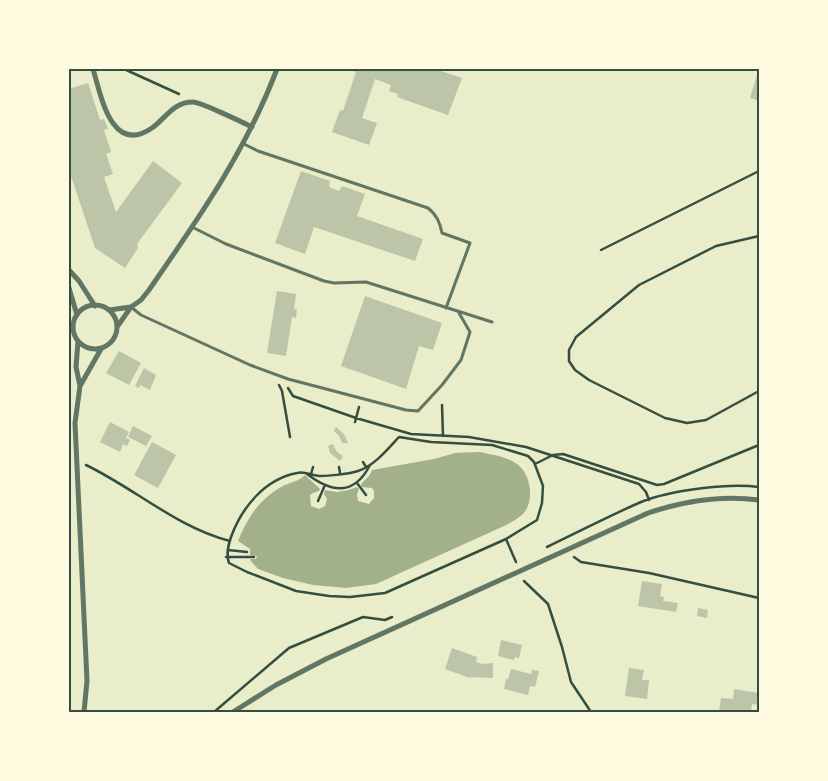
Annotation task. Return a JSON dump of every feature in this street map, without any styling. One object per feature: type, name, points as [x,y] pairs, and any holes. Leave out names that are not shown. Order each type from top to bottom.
[{"type":"street","points":[[93,69],[108,117],[115,128],[123,133],[136,134],[152,128],[178,104],[194,101],[252,127]]},
{"type":"street","points":[[117,327],[132,307],[149,290],[223,180],[244,144],[277,69]]},
{"type":"street","points":[[69,270],[79,281],[95,306]]},
{"type":"street","points":[[69,288],[77,315]]},
{"type":"street","points":[[80,386],[76,367],[78,342],[74,332],[77,315],[85,308],[95,306],[109,310],[132,307]]},
{"type":"street","points":[[84,712],[86,672],[76,460],[76,410],[80,386],[101,349],[111,343],[116,333],[115,320],[109,310]]},
{"type":"street","points":[[78,342],[89,348],[101,349]]},
{"type":"street","points":[[69,410],[76,410]]},
{"type":"street","points":[[233,712],[276,685],[326,659],[641,516],[670,505],[692,500],[738,497],[759,500]]},
{"type":"lane","points":[[244,144],[258,151],[428,208],[435,213],[442,233],[470,243],[446,308]]},
{"type":"lane","points":[[192,227],[226,244],[324,281],[366,282],[492,322]]},
{"type":"lane","points":[[132,307],[141,314],[271,373],[362,399],[406,410],[418,411],[461,360],[470,332],[459,312]]},
{"type":"path","points":[[124,69],[194,101]]},
{"type":"path","points":[[601,250],[759,171]]},
{"type":"path","points":[[759,236],[716,246],[639,285],[576,337],[569,350],[570,361],[575,370],[589,380],[665,418],[687,423],[706,420],[759,391]]},
{"type":"path","points":[[271,373],[282,391],[290,437]]},
{"type":"path","points":[[288,379],[288,390],[294,396],[356,418],[411,434],[492,440],[526,448],[639,484],[646,492],[649,500]]},
{"type":"path","points":[[355,422],[362,399]]},
{"type":"path","points":[[442,405],[443,436]]},
{"type":"path","points":[[399,437],[431,442],[492,445],[524,454],[534,464],[543,486],[542,503],[537,520],[506,539],[384,593],[350,597],[296,591],[229,563],[226,556],[237,521],[249,503],[282,477],[305,472],[318,476],[358,471],[371,464],[399,437]]},
{"type":"path","points":[[534,464],[550,456],[563,454],[658,485],[718,464],[759,445]]},
{"type":"path","points":[[524,454],[526,448]]},
{"type":"path","points":[[76,460],[105,474],[209,536],[230,541]]},
{"type":"path","points":[[363,462],[366,467]]},
{"type":"path","points":[[305,472],[325,486],[343,488],[357,483],[364,477],[371,464]]},
{"type":"path","points":[[311,474],[313,467]]},
{"type":"path","points":[[339,467],[340,473]]},
{"type":"path","points":[[357,483],[366,494]]},
{"type":"path","points":[[318,501],[325,486]]},
{"type":"path","points":[[541,550],[643,502]]},
{"type":"path","points":[[506,539],[521,570],[522,579],[548,604],[572,682],[591,712]]},
{"type":"path","points":[[568,548],[571,555],[581,562],[649,573],[759,598]]},
{"type":"path","points":[[228,550],[247,552]]},
{"type":"path","points":[[226,556],[254,557]]},
{"type":"path","points":[[516,561],[524,557]]},
{"type":"path","points":[[214,712],[290,648],[362,617],[385,620],[396,615]]},
{"type":"shaded area","points":[[480,452],[508,459],[517,464],[525,473],[528,479],[530,499],[524,513],[516,520],[504,526],[376,584],[346,588],[313,585],[283,578],[258,569],[250,560],[256,559],[257,556],[250,555],[250,549],[238,541],[250,517],[266,498],[281,487],[305,475],[322,487],[340,491],[349,490],[357,486],[372,470],[434,459],[455,453]]},
{"type":"pier","points":[[370,468],[373,468],[369,476],[361,484],[362,487],[372,488],[374,491],[374,498],[369,504],[358,501],[357,494],[359,489],[357,487],[337,492],[325,490],[324,494],[327,499],[325,506],[319,509],[311,506],[310,495],[320,489],[305,475],[307,473],[322,486],[337,490],[356,485]]},
{"type":"building","points":[[348,69],[435,69],[462,78],[448,115],[397,97],[398,94],[389,91],[391,85],[375,79],[362,118],[377,123],[369,145],[332,132],[340,110],[343,111],[356,72]]},
{"type":"building","points":[[757,75],[759,76],[759,101],[750,98]]},
{"type":"building","points":[[88,83],[100,120],[104,119],[108,129],[104,130],[111,152],[106,154],[113,174],[104,177],[116,212],[153,161],[182,183],[137,244],[138,248],[125,268],[95,248],[69,170],[69,89]]},
{"type":"building","points":[[301,171],[330,181],[329,187],[339,191],[342,186],[365,194],[357,216],[423,239],[415,261],[314,227],[305,254],[275,243]]},
{"type":"building","points":[[277,291],[296,294],[294,309],[297,309],[296,318],[292,317],[286,356],[267,353]]},
{"type":"building","points":[[365,296],[442,323],[433,350],[419,346],[406,389],[341,366]]},
{"type":"building","points":[[119,351],[141,363],[129,385],[106,373]]},
{"type":"building","points":[[144,368],[156,375],[150,390],[140,385],[139,388],[135,386]]},
{"type":"building","points":[[110,422],[129,432],[126,438],[130,440],[127,446],[123,444],[120,452],[100,442]]},
{"type":"building","points":[[133,426],[152,436],[146,446],[128,437]]},
{"type":"building","points":[[336,427],[344,434],[348,443],[342,443],[334,431]]},
{"type":"building","points":[[152,442],[176,455],[158,488],[134,475]]},
{"type":"building","points":[[333,444],[337,452],[343,456],[340,461],[330,453],[328,446]]},
{"type":"building","points":[[642,581],[662,584],[660,596],[664,597],[663,601],[678,603],[676,612],[638,606]]},
{"type":"building","points":[[698,608],[708,610],[707,618],[697,616]]},
{"type":"building","points":[[501,640],[522,645],[519,658],[515,657],[514,660],[498,656]]},
{"type":"building","points":[[452,648],[477,657],[476,662],[482,664],[493,663],[493,678],[470,678],[445,669]]},
{"type":"building","points":[[629,668],[644,670],[642,680],[649,680],[647,699],[625,696]]},
{"type":"building","points":[[511,669],[531,674],[532,670],[539,671],[535,687],[530,686],[528,695],[504,689]]},
{"type":"building","points":[[734,689],[759,693],[759,705],[752,704],[751,712],[719,712],[721,698],[733,699]]}]
